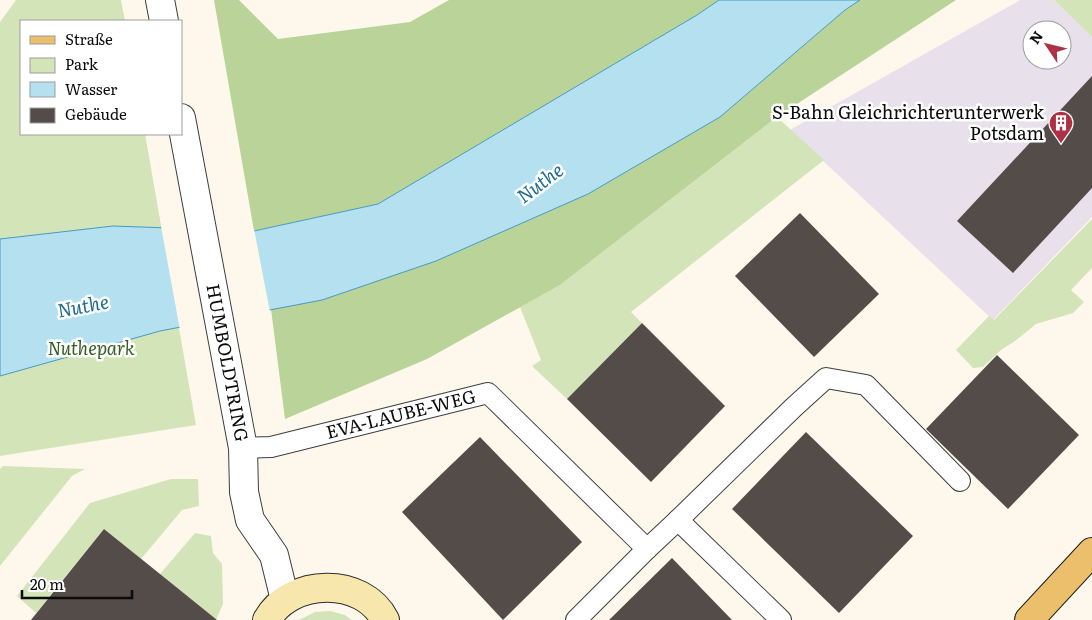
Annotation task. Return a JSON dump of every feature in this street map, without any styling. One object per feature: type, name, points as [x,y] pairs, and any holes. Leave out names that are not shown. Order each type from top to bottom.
[{"type":"main road","points":[[1029,620],[1092,552]]},
{"type":"street","points":[[160,0],[164,20]]},
{"type":"street","name":"HUMBOLDTRING","points":[[182,123],[243,448],[244,492],[250,520],[274,555],[276,610]]},
{"type":"street","points":[[276,610],[304,590],[326,587],[348,590],[367,600],[383,615],[385,620]]},
{"type":"lane","points":[[576,620],[826,378],[866,385],[960,480]]},
{"type":"lane","name":"EVA-LAUBE-WEG","points":[[243,448],[271,447],[488,394],[647,550]]},
{"type":"lane","points":[[678,520],[781,620]]},
{"type":"shaded area","points":[[1020,0],[1054,0],[1092,37],[1092,217],[993,320],[790,130]]},
{"type":"green space","name":"Nuthepark","points":[[16,0],[121,0],[125,20],[20,20],[20,135],[145,135],[196,425],[0,456],[0,22]]},
{"type":"green space","points":[[214,0],[239,0],[278,39],[410,22],[449,0],[719,0],[697,15],[378,204],[254,231]]},
{"type":"green space","points":[[860,0],[956,0],[777,117],[560,285],[427,359],[285,419],[271,309],[322,300],[435,261],[588,194],[720,117],[845,10]]},
{"type":"green space","points":[[1054,0],[1092,0],[1092,37]]},
{"type":"green space","points":[[777,117],[824,160],[631,312],[642,323],[567,399],[532,366],[541,360],[520,307],[560,285]]},
{"type":"green space","points":[[1092,219],[1092,268],[1071,290],[1084,302],[1073,313],[1036,324],[1001,350],[983,367],[973,368],[956,350],[989,316],[994,320]]},
{"type":"green space","points":[[3,466],[85,469],[72,476],[0,566],[0,469]]},
{"type":"green space","points":[[171,479],[198,479],[199,506],[182,510],[141,559],[104,529],[36,613],[17,596],[90,503]]},
{"type":"green space","points":[[195,533],[211,536],[213,553],[222,564],[223,604],[216,620],[160,574]]},
{"type":"green space","points":[[330,611],[345,615],[352,620],[299,620],[315,612]]},
{"type":"water","name":"Nuthe","points":[[719,0],[860,0],[845,10],[720,117],[588,194],[436,261],[322,300],[160,331],[0,376],[0,239],[113,226],[254,231],[378,204],[697,15]]},
{"type":"pier","points":[[161,226],[254,229],[270,312],[180,330]]},
{"type":"building","name":"S-Bahn Gleichrichterunterwerk Potsdam","points":[[1092,76],[1092,188],[1013,273],[957,221]]},
{"type":"building","points":[[800,213],[879,294],[814,357],[735,276]]},
{"type":"building","points":[[642,323],[725,406],[651,482],[567,399]]},
{"type":"building","points":[[997,355],[1079,435],[1008,509],[926,429]]},
{"type":"building","points":[[806,432],[913,536],[839,613],[732,509]]},
{"type":"building","points":[[480,437],[582,542],[503,620],[402,512]]},
{"type":"building","points":[[104,529],[160,574],[217,620],[31,620]]},
{"type":"building","points":[[672,558],[732,620],[609,620]]},
{"type":"place","name":"S-Bahn Gleichrichterunterwerk Potsdam","points":[[1061,144]]}]
